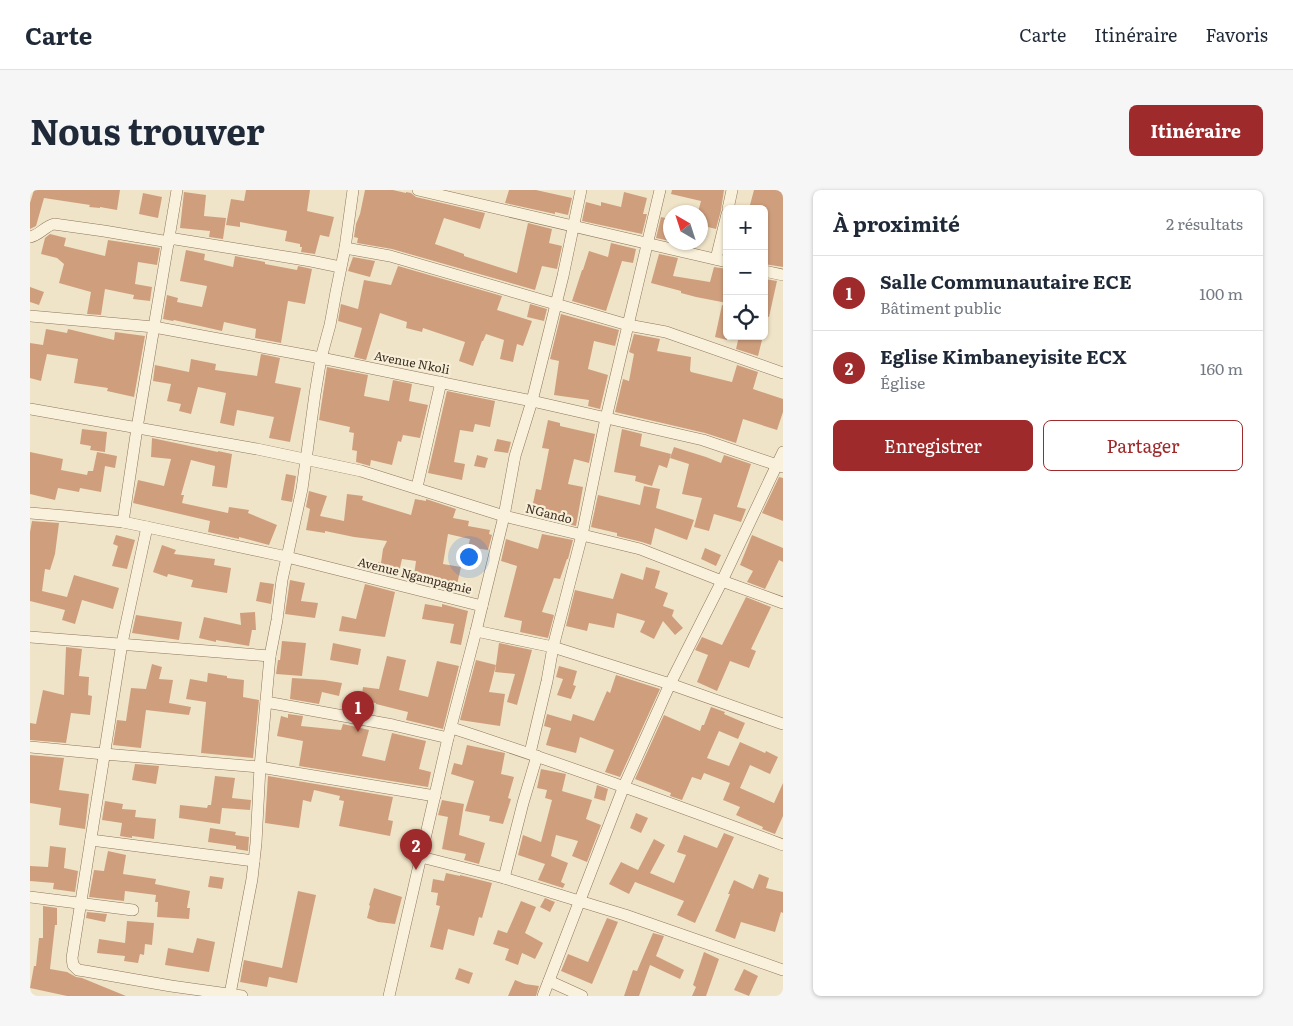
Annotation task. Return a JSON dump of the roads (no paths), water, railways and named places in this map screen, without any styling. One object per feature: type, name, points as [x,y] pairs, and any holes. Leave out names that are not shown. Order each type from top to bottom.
[{"type":"street","points":[[123,522],[177,190]]},
{"type":"street","points":[[230,994],[251,888],[270,656],[282,580],[302,489],[321,358],[330,325],[345,248],[353,190]]},
{"type":"street","points":[[418,190],[722,260]]},
{"type":"street","points":[[482,606],[504,516],[516,456],[532,401],[569,251],[581,190]]},
{"type":"street","points":[[504,878],[523,803],[554,647],[582,535],[606,418],[660,190]]},
{"type":"street","points":[[729,205],[732,190]]},
{"type":"street","points":[[30,237],[54,224],[311,261],[340,267]]},
{"type":"street","points":[[345,248],[390,256],[628,326],[666,332],[783,374]]},
{"type":"street","points":[[768,272],[783,275]]},
{"type":"street","name":"Avenue Nkoli","points":[[30,316],[154,327],[442,382],[703,440],[780,466]]},
{"type":"street","points":[[418,488],[442,382]]},
{"type":"street","name":"NGando","points":[[30,409],[306,459],[362,471],[504,516],[640,549],[783,603]]},
{"type":"street","points":[[543,996],[624,786],[670,684],[780,466],[783,452]]},
{"type":"street","name":"Avenue Ngampagnie","points":[[30,513],[123,522],[287,557],[482,606],[450,733],[389,996]]},
{"type":"street","points":[[147,527],[122,643],[72,958],[73,965],[78,970],[242,996]]},
{"type":"street","points":[[476,630],[554,647],[670,684],[783,724]]},
{"type":"street","points":[[30,637],[270,656]]},
{"type":"street","points":[[266,702],[393,725],[450,733],[533,754],[783,845]]},
{"type":"street","points":[[30,747],[260,767],[435,796]]},
{"type":"street","points":[[91,840],[254,861]]},
{"type":"street","points":[[421,857],[504,878],[625,915],[783,970]]},
{"type":"street","points":[[30,897],[133,910]]},
{"type":"street","points":[[549,981],[582,996]]},
{"type":"place","name":"Salle Communautaire ECE","points":[[358,732]]},
{"type":"place","name":"Eglise Kimbaneyisite ECX","points":[[416,870]]}]
